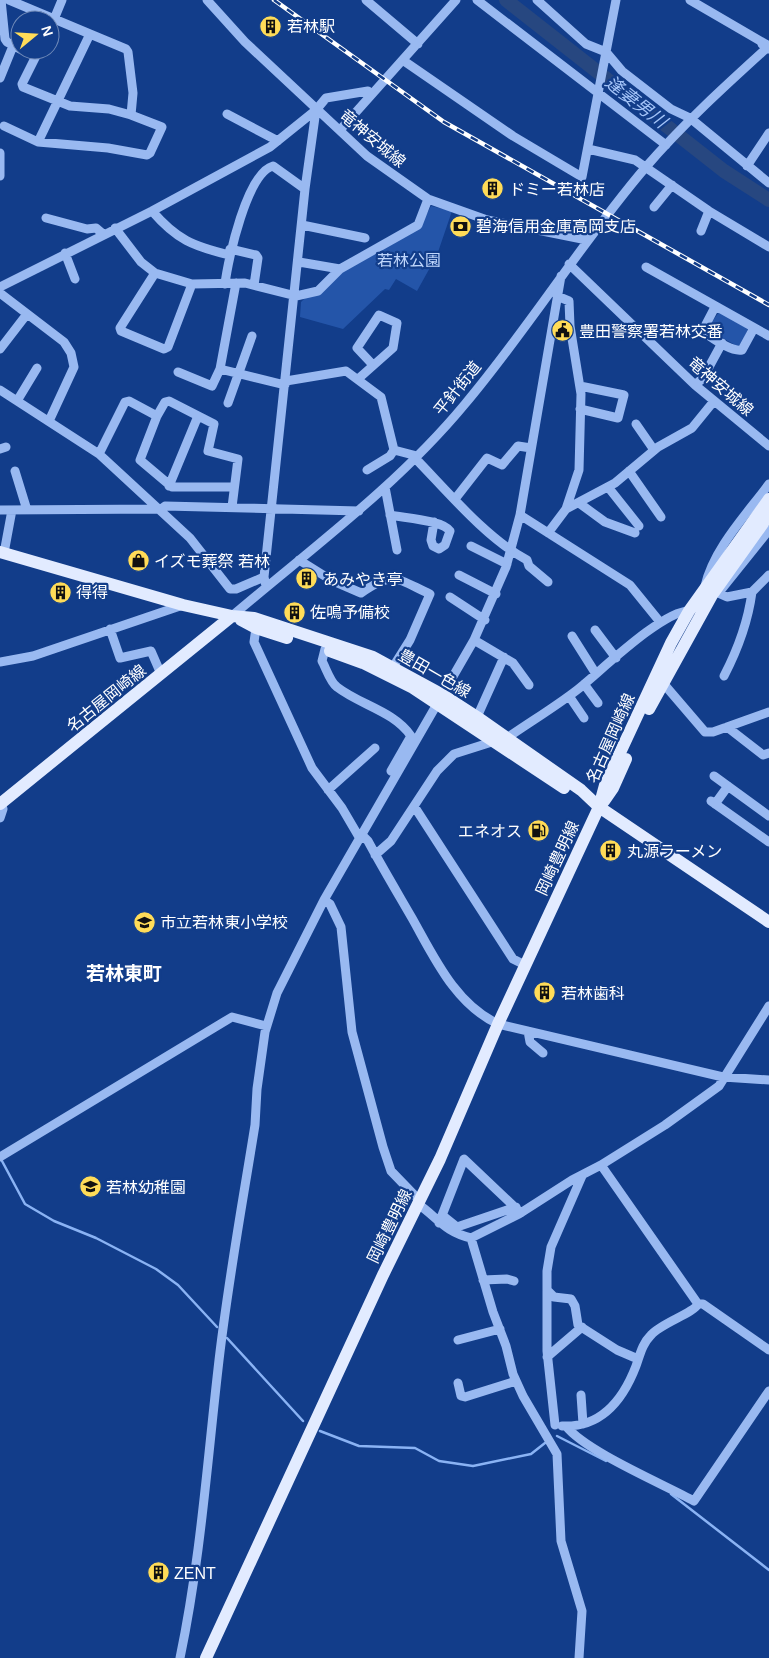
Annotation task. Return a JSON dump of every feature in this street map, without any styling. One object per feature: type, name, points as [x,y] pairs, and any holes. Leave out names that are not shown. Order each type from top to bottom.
[{"type":"main road","name":"名古屋岡崎線","points":[[599,806],[613,788],[650,705],[711,592],[769,499]]},
{"type":"main road","name":"名古屋岡崎線","points":[[748,535],[769,515]]},
{"type":"main road","name":"豊田一色線","points":[[2,553],[183,605],[232,616],[254,618],[373,656],[393,667],[501,740],[581,790],[599,806],[769,922]]},
{"type":"main road","name":"名古屋岡崎線","points":[[599,806],[604,785],[671,643],[689,611],[711,592]]},
{"type":"main road","name":"名古屋岡崎線","points":[[0,804],[232,616]]},
{"type":"main road","name":"豊田一色線","points":[[232,616],[256,628],[363,663],[477,716],[501,740]]},
{"type":"main road","name":"岡崎豊明線","points":[[206,1658],[419,1203],[498,1024],[599,806]]},
{"type":"street","points":[[1,0],[5,39],[10,42]]},
{"type":"street","points":[[10,0],[27,3],[39,10]]},
{"type":"street","name":"竜神安城線","points":[[207,0],[245,42],[316,110],[378,165],[428,200],[487,220],[587,240]]},
{"type":"street","points":[[366,0],[418,44]]},
{"type":"street","points":[[340,130],[404,61],[456,0]]},
{"type":"street","points":[[477,0],[667,144]]},
{"type":"street","points":[[537,0],[586,44],[606,54],[622,71],[769,182]]},
{"type":"street","points":[[404,61],[420,74],[514,136],[582,177],[600,94],[616,0]]},
{"type":"street","points":[[690,0],[768,46]]},
{"type":"street","points":[[60,21],[126,49],[128,52],[132,93],[131,115]]},
{"type":"street","points":[[38,142],[90,34]]},
{"type":"street","name":"平針街道","points":[[232,616],[265,582],[299,560],[359,510],[416,457],[465,404],[587,240],[646,168],[688,120],[768,46]]},
{"type":"street","points":[[0,78],[11,60]]},
{"type":"street","points":[[4,126],[38,142],[108,148],[147,154],[150,153],[162,127],[109,109],[70,106],[23,87],[34,60]]},
{"type":"street","points":[[0,287],[152,211],[278,141],[316,110],[326,98],[368,92]]},
{"type":"street","points":[[0,390],[99,454],[161,509],[190,538],[230,589],[265,582],[285,383],[296,296],[305,190],[316,110]]},
{"type":"street","points":[[227,114],[278,141]]},
{"type":"street","points":[[747,166],[769,133]]},
{"type":"street","points":[[588,149],[635,160],[709,211],[769,246]]},
{"type":"street","points":[[0,153],[0,176]]},
{"type":"street","points":[[225,284],[230,252],[250,197],[265,169],[273,166],[305,190]]},
{"type":"street","points":[[654,207],[672,186]]},
{"type":"street","points":[[115,228],[141,262],[155,273],[192,284],[236,283],[296,296],[318,291],[340,269],[418,225],[428,200]]},
{"type":"street","points":[[152,211],[167,229],[196,247],[256,255],[258,258],[254,286]]},
{"type":"street","points":[[701,231],[709,211]]},
{"type":"street","points":[[46,218],[87,229],[100,230],[103,234]]},
{"type":"street","points":[[302,225],[365,238]]},
{"type":"street","points":[[64,254],[75,279]]},
{"type":"street","points":[[299,262],[340,269]]},
{"type":"street","name":"竜神安城線","points":[[569,264],[695,385],[769,446]]},
{"type":"street","points":[[646,267],[769,336]]},
{"type":"street","points":[[155,273],[120,328],[121,331],[164,349],[168,347],[192,284]]},
{"type":"street","points":[[180,1658],[188,1619],[203,1508],[218,1368],[255,1125],[257,1089],[266,1026],[277,993],[324,900],[441,699],[485,620],[496,594],[507,564],[520,515],[561,276]]},
{"type":"street","points":[[178,372],[212,386],[220,369],[236,283]]},
{"type":"street","points":[[0,293],[64,342],[74,363],[74,367],[49,420]]},
{"type":"street","points":[[548,532],[566,509],[579,470],[580,386],[570,326],[569,301],[557,296]]},
{"type":"street","points":[[715,306],[704,328],[705,333],[722,343],[738,351],[742,350],[754,328]]},
{"type":"street","points":[[535,311],[543,310],[554,320]]},
{"type":"street","points":[[0,349],[27,314]]},
{"type":"street","points":[[358,380],[373,364],[393,348],[397,322],[380,314],[376,316],[357,348],[373,364]]},
{"type":"street","points":[[228,403],[240,374],[252,336]]},
{"type":"street","points":[[695,385],[703,378],[722,343]]},
{"type":"street","points":[[17,401],[37,368]]},
{"type":"street","points":[[220,369],[285,383],[346,371],[381,397],[394,450],[390,456],[367,470]]},
{"type":"street","points":[[580,386],[624,396],[618,418],[580,409]]},
{"type":"street","points":[[99,454],[125,402],[129,401],[158,416]]},
{"type":"street","points":[[232,507],[238,458],[208,451],[214,424],[168,401],[164,404],[140,460],[169,486],[234,488]]},
{"type":"street","points":[[566,509],[608,487],[654,450],[692,428],[714,401]]},
{"type":"street","points":[[169,486],[198,416]]},
{"type":"street","points":[[636,424],[654,450]]},
{"type":"street","points":[[454,499],[487,458],[502,465],[518,446],[530,448]]},
{"type":"street","points":[[394,450],[416,457],[454,499],[510,551],[527,560],[529,566],[548,582]]},
{"type":"street","points":[[15,471],[27,510]]},
{"type":"street","points":[[629,472],[661,517]]},
{"type":"street","points":[[711,592],[708,570],[769,484]]},
{"type":"street","points":[[385,486],[397,550]]},
{"type":"street","points":[[579,503],[605,522],[637,530],[608,487]]},
{"type":"street","points":[[0,510],[161,509],[165,506],[359,510]]},
{"type":"street","points":[[2,553],[12,510]]},
{"type":"street","points":[[390,515],[434,522]]},
{"type":"street","points":[[520,515],[630,585],[660,622]]},
{"type":"street","points":[[711,592],[746,562],[769,530]]},
{"type":"street","points":[[471,546],[507,564]]},
{"type":"street","points":[[299,560],[331,580],[361,593],[379,580],[392,577],[430,594],[410,640],[393,667]]},
{"type":"street","points":[[459,575],[496,594]]},
{"type":"street","points":[[711,592],[726,597],[752,592],[769,575]]},
{"type":"street","points":[[724,676],[735,654],[750,609],[752,592]]},
{"type":"street","points":[[450,597],[485,620]]},
{"type":"street","points":[[0,662],[33,656],[183,605]]},
{"type":"street","points":[[376,855],[391,841],[437,771],[454,754],[501,740],[569,696],[660,622],[676,613],[689,611]]},
{"type":"street","points":[[256,628],[254,642],[312,768],[360,836],[368,841],[428,948],[460,995],[476,1011],[498,1024],[723,1077],[769,1080]]},
{"type":"street","points":[[110,630],[120,658],[151,651],[160,674]]},
{"type":"street","points":[[595,630],[616,658]]},
{"type":"street","points":[[572,636],[596,674]]},
{"type":"street","points":[[474,640],[513,663],[529,684]]},
{"type":"street","points":[[325,649],[322,661],[336,686],[382,712],[406,729],[411,736],[375,800],[370,820]]},
{"type":"street","points":[[477,716],[504,657]]},
{"type":"street","points":[[663,683],[705,732],[713,732],[769,712]]},
{"type":"street","points":[[584,684],[598,703]]},
{"type":"street","points":[[569,696],[584,718]]},
{"type":"street","points":[[727,727],[763,755],[769,753]]},
{"type":"street","points":[[328,790],[375,748]]},
{"type":"street","points":[[714,776],[769,816]]},
{"type":"street","points":[[728,786],[713,802],[769,842]]},
{"type":"street","points":[[0,804],[3,809],[0,818]]},
{"type":"street","points":[[414,806],[513,959],[526,965]]},
{"type":"street","points":[[324,900],[330,904],[341,928],[352,1032],[391,1171],[419,1203],[441,1219],[457,1227],[519,1210]]},
{"type":"street","points":[[441,1219],[454,1234],[471,1238],[602,1165],[665,1125],[719,1086],[769,1006]]},
{"type":"street","points":[[0,1157],[232,1016],[266,1026]]},
{"type":"street","points":[[528,1031],[530,1042],[542,1053]]},
{"type":"street","points":[[441,1219],[464,1159],[519,1210]]},
{"type":"street","points":[[602,1165],[698,1304]]},
{"type":"street","points":[[555,1426],[548,1356],[547,1290],[551,1247],[582,1176]]},
{"type":"street","points":[[471,1238],[516,1381],[557,1454],[561,1541],[582,1612],[579,1658]]},
{"type":"street","points":[[483,1280],[507,1279],[514,1281]]},
{"type":"street","points":[[547,1290],[554,1298],[571,1300],[575,1306],[578,1325],[617,1350],[638,1360]]},
{"type":"street","points":[[544,1429],[555,1426],[583,1424],[597,1420],[620,1398],[645,1342],[652,1333],[698,1304],[703,1304],[769,1350]]},
{"type":"street","points":[[548,1356],[582,1328]]},
{"type":"street","points":[[458,1340],[500,1329]]},
{"type":"street","points":[[458,1382],[461,1396],[465,1397],[516,1381]]},
{"type":"street","points":[[566,1426],[571,1433],[591,1446],[694,1501],[769,1391]]},
{"type":"street","points":[[581,1395],[583,1424]]},
{"type":"green space","name":"若林公園","points":[[431,206],[452,211],[437,255],[417,291],[396,279],[389,290],[385,289],[343,329],[300,317],[301,302],[304,299],[347,268],[420,227]]},
{"type":"green space","points":[[719,312],[748,329],[741,345],[737,346],[710,331],[709,326]]},
{"type":"waterway","name":"逢妻男川","points":[[506,0],[724,171],[769,200]]},
{"type":"waterway","points":[[2,1161],[25,1204],[54,1221],[96,1238],[156,1269],[178,1285],[217,1327]]},
{"type":"waterway","points":[[227,1338],[303,1421]]},
{"type":"waterway","points":[[320,1431],[359,1446],[415,1448],[439,1461],[473,1466],[531,1454],[545,1443]]},
{"type":"waterway","points":[[557,1436],[606,1461]]},
{"type":"waterway","points":[[671,1494],[769,1570]]},
{"type":"railway","points":[[274,0],[444,122],[769,305]]},
{"type":"place","name":"若林駅","points":[[271,26]]},
{"type":"place","name":"ドミー若林店","points":[[493,189]]},
{"type":"place","name":"碧海信用金庫高岡支店","points":[[460,226]]},
{"type":"place","name":"豊田警察署若林交番","points":[[563,331]]},
{"type":"place","name":"イズモ葬祭 若林","points":[[138,561]]},
{"type":"place","name":"あみやき亭","points":[[307,579]]},
{"type":"place","name":"得得","points":[[60,592]]},
{"type":"place","name":"佐鳴予備校","points":[[294,612]]},
{"type":"place","name":"エネオス","points":[[538,831]]},
{"type":"place","name":"丸源ラーメン","points":[[611,851]]},
{"type":"place","name":"市立若林東小学校","points":[[144,922]]},
{"type":"place","name":"若林歯科","points":[[545,993]]},
{"type":"place","name":"若林幼稚園","points":[[90,1187]]},
{"type":"place","name":"ZENT","points":[[158,1573]]},
{"type":"district","name":"若林東町","points":[[124,973]]}]
